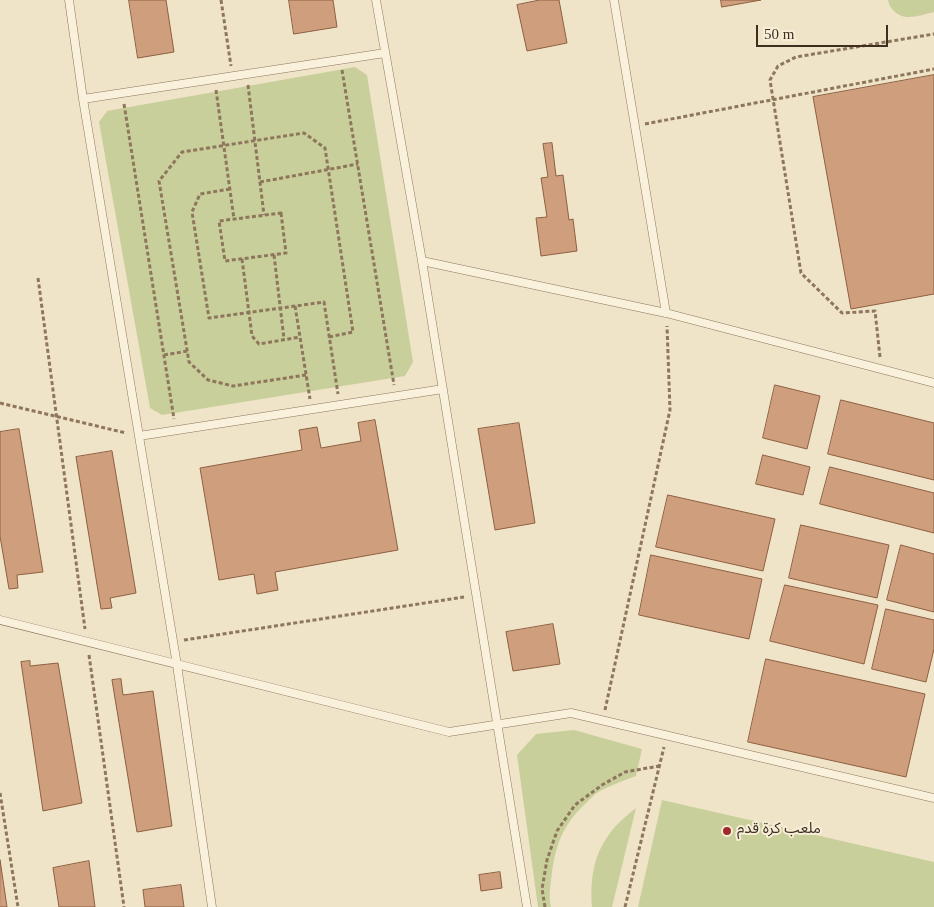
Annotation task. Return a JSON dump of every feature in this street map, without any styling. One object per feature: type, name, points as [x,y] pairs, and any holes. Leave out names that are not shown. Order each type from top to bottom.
[{"type":"lane","points":[[69,0],[83,99],[177,665],[212,907]]},
{"type":"lane","points":[[376,0],[422,261],[527,907]]},
{"type":"lane","points":[[614,0],[666,313]]},
{"type":"lane","points":[[83,99],[385,52]]},
{"type":"lane","points":[[422,261],[666,313],[934,383]]},
{"type":"lane","points":[[139,436],[443,389]]},
{"type":"lane","points":[[0,620],[449,732],[571,713],[934,798]]},
{"type":"path","points":[[220,0],[233,76]]},
{"type":"path","points":[[882,369],[875,311],[842,313],[801,273],[770,80],[778,66],[796,57],[934,34]]},
{"type":"path","points":[[340,60],[396,396]]},
{"type":"path","points":[[635,126],[934,69]]},
{"type":"path","points":[[246,74],[264,215]]},
{"type":"path","points":[[214,79],[234,219]]},
{"type":"path","points":[[123,93],[176,430]]},
{"type":"path","points":[[306,375],[233,386],[208,380],[189,362],[159,181],[182,152],[304,133],[325,148],[353,332],[329,337]]},
{"type":"path","points":[[260,182],[358,164]]},
{"type":"path","points":[[230,189],[200,194],[192,212],[209,318],[324,302],[340,405]]},
{"type":"path","points":[[281,213],[286,253],[225,262],[219,221],[234,219],[281,213]]},
{"type":"path","points":[[274,255],[284,340]]},
{"type":"path","points":[[242,259],[252,336],[260,344],[300,337]]},
{"type":"path","points":[[38,278],[124,907]]},
{"type":"path","points":[[295,306],[312,409]]},
{"type":"path","points":[[602,720],[670,410],[666,313]]},
{"type":"path","points":[[164,355],[188,351]]},
{"type":"path","points":[[0,404],[139,436]]},
{"type":"path","points":[[173,642],[477,595]]},
{"type":"path","points":[[625,907],[666,735]]},
{"type":"path","points":[[545,907],[542,889],[547,860],[557,831],[575,805],[602,785],[624,772],[659,766]]},
{"type":"path","points":[[0,793],[18,907]]},
{"type":"green space","points":[[888,0],[934,0],[934,12],[913,17],[903,16],[893,10]]},
{"type":"green space","points":[[355,67],[367,75],[413,362],[405,376],[162,415],[150,408],[99,122],[107,111]]},
{"type":"green space","points":[[574,730],[642,749],[636,776],[598,792],[578,811],[566,827],[554,862],[550,889],[551,907],[538,907],[517,755],[536,734]]},
{"type":"green space","name":"ملعب كرة قدم","points":[[662,800],[934,862],[934,907],[638,907]]},
{"type":"green space","points":[[636,808],[612,907],[592,907],[592,879],[599,852],[614,828]]},
{"type":"building","points":[[129,0],[166,0],[174,52],[138,58]]},
{"type":"building","points":[[289,0],[333,0],[337,27],[294,34]]},
{"type":"building","points":[[540,0],[559,0],[567,43],[527,51],[517,5]]},
{"type":"building","points":[[721,0],[761,0],[722,7]]},
{"type":"building","points":[[934,75],[934,294],[851,309],[813,97]]},
{"type":"building","points":[[552,143],[556,176],[563,175],[569,220],[573,219],[577,251],[541,256],[536,218],[547,217],[541,178],[548,177],[543,144]]},
{"type":"building","points":[[775,385],[820,396],[807,449],[763,438]]},
{"type":"building","points":[[841,400],[934,423],[934,480],[828,454]]},
{"type":"building","points":[[375,420],[398,550],[275,572],[278,590],[257,594],[254,574],[219,580],[200,468],[302,450],[299,430],[317,427],[321,448],[361,441],[358,423]]},
{"type":"building","points":[[519,423],[535,523],[495,530],[478,429]]},
{"type":"building","points":[[19,429],[43,572],[17,575],[18,588],[9,589],[0,536],[0,432]]},
{"type":"building","points":[[112,451],[136,593],[110,598],[112,608],[101,609],[76,457]]},
{"type":"building","points":[[763,455],[810,467],[803,495],[756,484]]},
{"type":"building","points":[[830,467],[934,493],[934,533],[820,504]]},
{"type":"building","points":[[668,495],[775,519],[763,571],[656,547]]},
{"type":"building","points":[[801,525],[889,545],[877,598],[789,578]]},
{"type":"building","points":[[901,545],[934,554],[934,612],[887,600]]},
{"type":"building","points":[[651,555],[762,579],[749,639],[639,615]]},
{"type":"building","points":[[785,585],[878,605],[864,664],[770,641]]},
{"type":"building","points":[[886,609],[934,620],[934,649],[926,682],[872,669]]},
{"type":"building","points":[[553,624],[560,664],[513,671],[506,632]]},
{"type":"building","points":[[766,659],[925,694],[906,777],[748,742]]},
{"type":"building","points":[[30,661],[30,666],[58,663],[82,803],[43,811],[21,662]]},
{"type":"building","points":[[121,679],[123,695],[153,691],[172,826],[137,832],[112,680]]},
{"type":"building","points":[[0,860],[7,907],[0,907]]},
{"type":"building","points":[[89,861],[95,907],[59,907],[53,868]]},
{"type":"building","points":[[500,872],[502,888],[481,891],[479,875]]},
{"type":"building","points":[[181,885],[184,907],[145,907],[143,890]]},
{"type":"place","name":"ملعب كرة قدم","points":[[727,831]]}]
